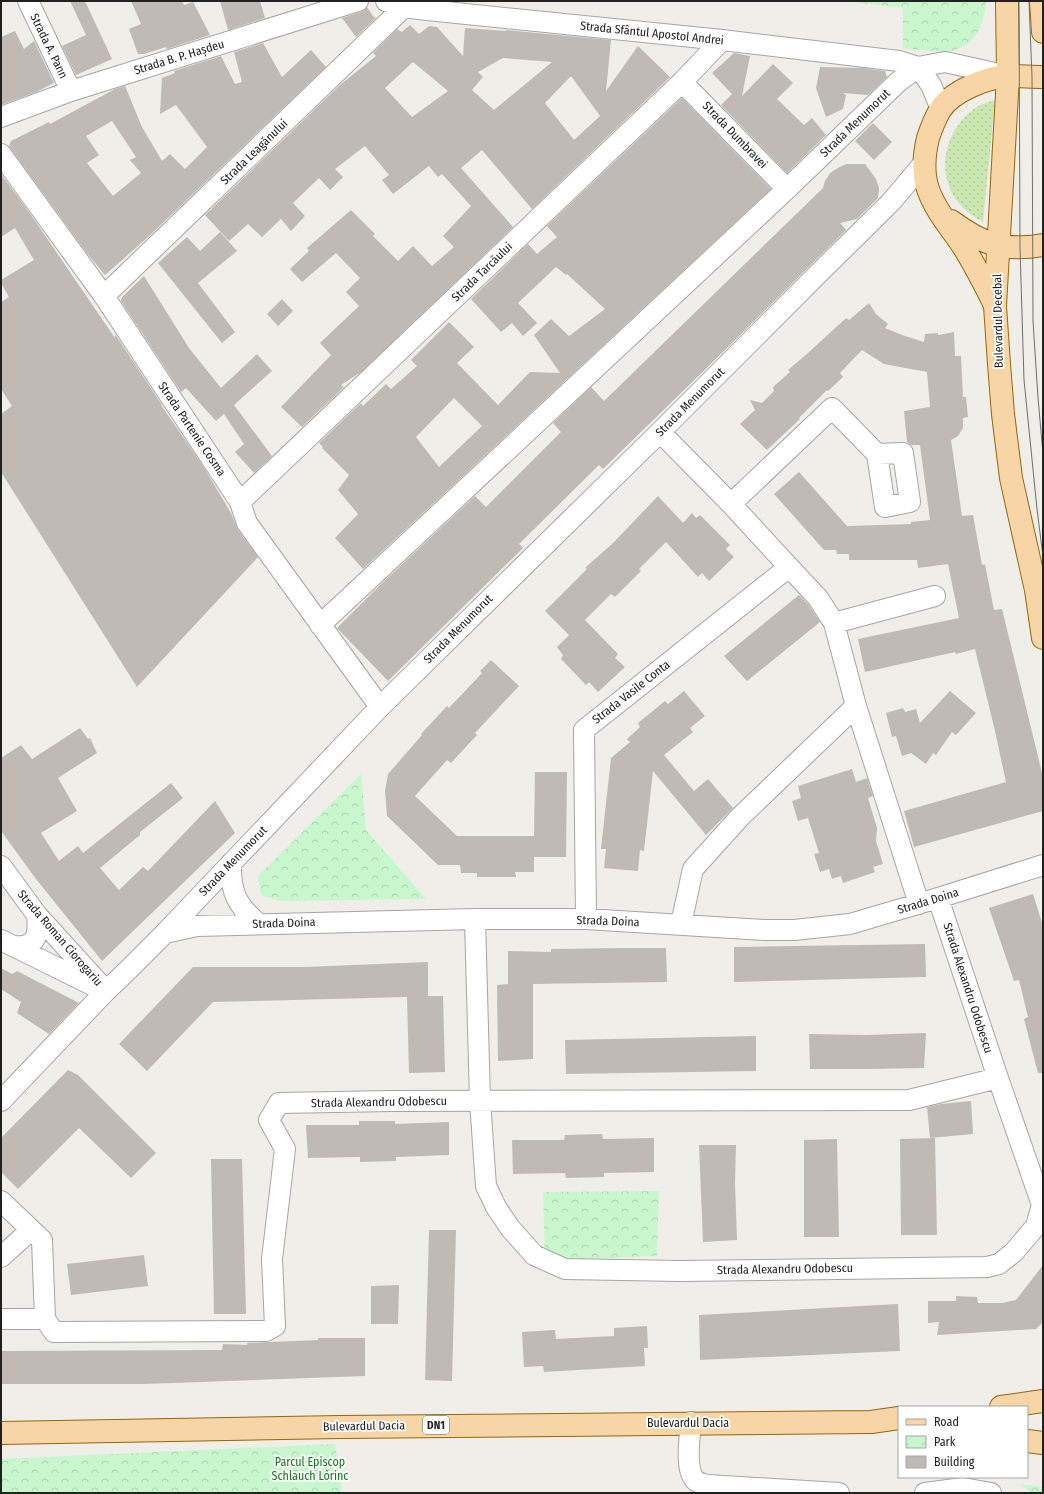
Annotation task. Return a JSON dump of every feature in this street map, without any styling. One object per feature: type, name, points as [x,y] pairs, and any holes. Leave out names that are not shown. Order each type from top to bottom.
[{"type":"main road","name":"Bulevardul Decebal","points":[[1007,1],[1008,76],[996,306],[1002,407],[1011,478],[1036,590],[1043,638]]},
{"type":"main road","points":[[1041,1],[1043,32]]},
{"type":"main road","points":[[996,306],[964,248],[940,213],[927,188],[923,164],[930,133],[941,109],[956,94],[971,86],[1008,76],[1043,77]]},
{"type":"main road","points":[[940,213],[977,238],[998,247],[1020,248],[1043,245]]},
{"type":"main road","points":[[1007,1406],[1043,1401]]},
{"type":"main road","name":"Bulevardul Dacia","points":[[871,1422],[898,1418]]},
{"type":"main road","name":"Bulevardul Dacia","points":[[1,1433],[340,1426],[691,1422],[871,1422],[898,1425]]},
{"type":"main road","points":[[1028,1441],[1043,1443]]},
{"type":"street","name":"Strada A. Pann","points":[[28,1],[71,91]]},
{"type":"street","name":"Strada B. P. Hașdeu","points":[[1,117],[71,91],[358,1]]},
{"type":"street","name":"Strada Sfântul Apostol Andrei","points":[[395,4],[899,61],[918,67],[945,62],[1008,76]]},
{"type":"street","name":"Strada Leagănului","points":[[104,296],[395,4]]},
{"type":"street","name":"Strada Tarcăului","points":[[240,502],[682,82],[722,40]]},
{"type":"street","points":[[918,67],[931,84],[941,109]]},
{"type":"street","name":"Strada Menumorut","points":[[320,625],[787,189],[898,82],[918,67]]},
{"type":"street","name":"Strada Dumbravei","points":[[682,82],[787,189]]},
{"type":"street","name":"Strada Partenie Cosma","points":[[1,154],[104,296],[240,502],[247,523],[380,707]]},
{"type":"street","name":"Strada Menumorut","points":[[1,1101],[106,991],[126,974],[380,707],[660,432],[891,202],[923,164]]},
{"type":"street","points":[[731,504],[832,408],[877,454]]},
{"type":"street","points":[[660,432],[731,504],[818,598],[834,623],[856,706],[919,904]]},
{"type":"street","name":"Strada Vasile Conta","points":[[586,919],[584,730],[789,567]]},
{"type":"street","points":[[834,623],[935,596]]},
{"type":"street","points":[[681,924],[693,869],[740,817],[856,706]]},
{"type":"street","points":[[231,863],[231,879],[234,891],[244,909],[259,924]]},
{"type":"street","name":"Strada Doina","points":[[164,933],[197,926],[475,918],[586,919],[765,930],[809,929],[850,924],[1043,865]]},
{"type":"street","name":"Strada Roman Ciorogariu","points":[[1,866],[37,915],[106,991]]},
{"type":"street","name":"Strada Alexandru Odobescu","points":[[475,918],[480,1101],[486,1186],[496,1207],[510,1228],[534,1255],[565,1269],[687,1271],[987,1267],[999,1264],[1014,1252],[1036,1226],[1042,1205],[938,898]]},
{"type":"street","points":[[7,943],[24,947],[31,944],[36,936],[38,926],[37,915]]},
{"type":"street","points":[[7,943],[106,991]]},
{"type":"street","name":"Strada Alexandru Odobescu","points":[[45,1319],[54,1332],[266,1331],[275,1326],[272,1259],[285,1149],[269,1120],[279,1103],[909,1100],[998,1078]]},
{"type":"street","points":[[1,1201],[42,1240],[45,1319],[1,1319]]},
{"type":"street","points":[[1,1257],[31,1230]]},
{"type":"street","points":[[691,1422],[689,1462],[690,1472],[696,1481],[708,1485],[839,1493]]},
{"type":"street","points":[[925,1493],[963,1488],[991,1493]]},
{"type":"green space","points":[[844,1],[986,1],[981,25],[973,38],[961,48],[943,52],[903,48],[903,8]]},
{"type":"green space","points":[[995,100],[983,222],[964,209],[951,191],[945,164],[947,150],[959,124],[968,114],[980,105]]},
{"type":"green space","points":[[361,774],[366,830],[426,899],[281,901],[261,895],[258,876]]},
{"type":"green space","points":[[659,1191],[657,1256],[545,1260],[543,1192]]},
{"type":"green space","name":"Parcul Episcop Schlauch Lőrinc","points":[[335,1444],[342,1493],[1,1493],[1,1459]]},
{"type":"green space","points":[[1019,1484],[1043,1487],[1043,1493],[1032,1493]]},
{"type":"building","points":[[70,1],[85,1],[112,59],[76,75],[62,46],[86,35]]},
{"type":"building","points":[[131,1],[182,1],[184,5],[193,2],[210,35],[167,49],[166,47],[144,54],[138,54],[129,29],[141,24]]},
{"type":"building","points":[[220,1],[260,1],[265,18],[228,30]]},
{"type":"building","points":[[367,7],[376,18],[356,37],[342,18],[361,12]]},
{"type":"building","points":[[410,25],[419,34],[429,26],[437,27],[463,56],[465,28],[506,30],[611,40],[606,91],[638,46],[670,77],[532,209],[482,150],[461,168],[513,227],[361,372],[341,385],[344,387],[302,427],[281,407],[331,355],[320,343],[359,306],[346,292],[360,278],[336,253],[302,282],[290,269],[309,251],[307,248],[351,210],[375,234],[373,236],[398,261],[413,246],[432,266],[454,247],[443,236],[471,206],[442,174],[438,177],[429,166],[393,194],[382,180],[389,175],[365,146],[335,169],[343,177],[330,190],[319,178],[293,203],[305,216],[291,231],[281,219],[262,237],[248,224],[229,241],[205,215],[341,84],[376,56],[373,53],[397,29],[402,32]],"holes":[[[503,58],[552,62],[494,110],[472,90],[483,77],[478,72]],[[413,62],[448,91],[412,117],[385,88]],[[571,76],[600,116],[574,140],[545,103]]]},
{"type":"building","points":[[15,31],[24,49],[34,41],[54,83],[36,92],[1,105],[1,37]]},
{"type":"building","points":[[263,43],[282,77],[311,50],[326,67],[147,238],[105,275],[86,252],[9,146],[11,141],[49,122],[50,124],[115,89],[125,86],[142,127],[162,161],[170,154],[185,169],[207,147],[176,105],[160,114],[162,78],[175,73],[174,71],[221,56],[235,84],[242,82],[234,52]],"holes":[[[112,121],[136,157],[130,160],[141,173],[113,196],[87,163],[99,155],[86,136]]]},
{"type":"building","points":[[734,53],[750,56],[742,96],[773,64],[793,83],[777,99],[804,125],[812,118],[826,135],[787,173],[721,105],[732,94],[712,73]]},
{"type":"building","points":[[820,67],[863,68],[885,71],[887,77],[868,95],[843,93],[846,95],[843,109],[826,117],[816,88]]},
{"type":"building","points":[[682,98],[771,189],[363,569],[335,538],[358,514],[338,490],[349,475],[322,448],[323,447],[319,443],[361,403],[363,406],[386,384],[391,389],[417,366],[411,360],[449,322],[474,347],[457,363],[498,405],[530,372],[560,373],[534,335],[551,319],[569,336],[605,309],[567,274],[566,275],[556,267],[518,303],[537,323],[523,336],[512,323],[501,332],[471,299],[528,244],[537,254],[557,237],[547,226]],"holes":[[[454,398],[482,426],[439,467],[416,437]]]},
{"type":"building","points":[[873,123],[892,142],[874,160],[855,141]]},
{"type":"building","points":[[846,164],[865,164],[876,179],[879,188],[878,198],[857,219],[840,223],[846,230],[603,469],[599,465],[519,544],[523,548],[388,681],[337,628],[379,586],[475,496],[486,507],[561,432],[553,423],[591,387],[604,401],[823,188],[830,173]]},
{"type":"building","points":[[1,174],[29,212],[115,338],[115,334],[203,466],[231,513],[238,530],[258,557],[137,687],[1,472],[1,414],[12,406],[1,389],[1,302],[9,297],[1,283],[1,280],[34,260],[15,228],[1,237]]},
{"type":"building","points":[[220,232],[237,251],[198,283],[235,332],[222,343],[158,263],[187,237],[200,251]]},
{"type":"building","points":[[144,276],[189,348],[221,388],[257,354],[272,371],[234,405],[272,456],[254,473],[235,452],[244,444],[224,414],[216,421],[186,388],[181,392],[121,301],[122,297]]},
{"type":"building","points":[[282,299],[293,311],[278,326],[267,314]]},
{"type":"building","points":[[869,303],[876,314],[888,324],[885,328],[902,335],[924,342],[925,334],[938,333],[938,335],[954,332],[955,356],[961,356],[963,397],[966,397],[968,417],[963,418],[963,428],[958,436],[951,440],[962,516],[973,515],[982,565],[985,564],[994,610],[1002,609],[1043,777],[1043,811],[914,847],[904,811],[1006,782],[975,649],[865,672],[858,639],[959,618],[948,564],[918,568],[917,560],[849,560],[849,554],[837,554],[836,550],[824,550],[774,494],[799,472],[847,526],[911,524],[911,522],[930,520],[920,445],[911,445],[907,442],[904,411],[930,407],[927,372],[884,364],[862,350],[840,373],[843,377],[828,391],[827,390],[799,418],[800,419],[767,450],[740,424],[755,410],[750,400],[762,403],[774,391],[773,387],[790,372],[788,370],[846,318],[849,320]]},
{"type":"building","points":[[658,496],[683,523],[692,513],[696,518],[700,515],[730,545],[726,549],[734,557],[709,581],[702,573],[698,577],[666,542],[639,569],[641,571],[615,597],[611,594],[585,620],[618,654],[615,658],[625,667],[598,692],[589,682],[586,685],[561,659],[563,655],[557,647],[569,635],[545,611],[587,569],[585,568],[613,543]]},
{"type":"building","points":[[799,595],[809,605],[820,622],[747,681],[724,656]]},
{"type":"building","points":[[491,660],[519,686],[475,733],[477,735],[451,763],[447,760],[415,796],[457,836],[534,836],[535,772],[567,772],[566,857],[534,857],[534,872],[515,872],[516,877],[477,877],[477,873],[461,873],[460,865],[438,865],[387,816],[385,791],[388,774],[422,735],[421,734],[447,706],[449,708],[482,673],[480,671]]},
{"type":"building","points":[[684,691],[705,716],[690,728],[693,732],[664,755],[694,791],[708,779],[733,808],[706,835],[653,771],[644,851],[640,850],[638,871],[604,868],[606,849],[601,849],[611,758],[630,742],[627,739],[640,727],[638,723],[665,701],[668,704]]},
{"type":"building","points":[[950,691],[976,713],[956,735],[952,732],[936,755],[933,753],[926,764],[911,753],[902,756],[896,736],[892,737],[886,713],[903,708],[905,712],[916,709],[920,723]]},
{"type":"building","points":[[80,728],[88,739],[90,738],[97,753],[58,778],[77,811],[41,833],[59,861],[78,846],[83,853],[171,783],[183,798],[140,832],[140,835],[100,868],[119,890],[143,867],[148,871],[215,801],[235,833],[102,961],[36,879],[1,831],[1,758],[21,745],[32,759]]},
{"type":"building","points":[[852,769],[856,782],[867,778],[873,796],[868,798],[877,828],[876,841],[883,864],[873,867],[875,872],[843,883],[841,876],[832,879],[829,869],[820,872],[814,854],[819,853],[808,818],[798,821],[792,801],[801,798],[798,786]]},
{"type":"building","points":[[1033,894],[1043,926],[1043,1073],[1038,1073],[1024,1019],[1028,1017],[1019,980],[1014,981],[989,908]]},
{"type":"building","points":[[925,944],[926,977],[734,982],[734,947]]},
{"type":"building","points":[[666,948],[667,982],[533,984],[533,1059],[498,1061],[497,985],[508,984],[508,951],[551,952],[551,949]]},
{"type":"building","points":[[428,962],[428,996],[443,996],[445,1072],[409,1073],[407,997],[213,1002],[147,1071],[119,1044],[193,967],[305,967]]},
{"type":"building","points":[[1,968],[12,974],[17,971],[79,1003],[49,1034],[17,1013],[21,1002],[1,989]]},
{"type":"building","points":[[926,1033],[924,1068],[810,1069],[809,1034],[866,1035]]},
{"type":"building","points":[[756,1036],[756,1071],[566,1074],[565,1040]]},
{"type":"building","points":[[68,1070],[78,1075],[156,1153],[131,1178],[79,1128],[18,1189],[1,1172],[1,1138]]},
{"type":"building","points":[[971,1101],[973,1134],[930,1138],[927,1107]]},
{"type":"building","points":[[359,1121],[395,1121],[395,1124],[449,1122],[449,1155],[396,1157],[396,1161],[360,1162],[360,1157],[308,1158],[306,1125],[359,1125]]},
{"type":"building","points":[[602,1134],[603,1139],[654,1138],[654,1172],[604,1173],[604,1177],[566,1178],[565,1173],[513,1174],[512,1140],[564,1140],[565,1135]]},
{"type":"building","points":[[935,1138],[937,1235],[901,1235],[900,1139]]},
{"type":"building","points":[[837,1139],[839,1237],[804,1237],[804,1140]]},
{"type":"building","points":[[699,1145],[736,1145],[735,1183],[737,1240],[703,1242]]},
{"type":"building","points":[[211,1159],[242,1159],[246,1314],[214,1314]]},
{"type":"building","points":[[429,1230],[456,1230],[452,1381],[425,1380]]},
{"type":"building","points":[[144,1255],[148,1286],[71,1295],[67,1264]]},
{"type":"building","points":[[1043,1265],[1043,1322],[1036,1329],[937,1335],[939,1322],[928,1323],[928,1301],[956,1301],[956,1296],[977,1297],[978,1303],[1002,1303],[1016,1300]]},
{"type":"building","points":[[399,1285],[398,1324],[371,1324],[371,1286]]},
{"type":"building","points":[[898,1304],[900,1351],[700,1360],[699,1315]]},
{"type":"building","points":[[647,1326],[648,1348],[644,1348],[645,1366],[544,1372],[543,1366],[524,1367],[522,1332],[555,1330],[556,1339],[614,1336],[614,1328]]},
{"type":"building","points":[[318,1338],[365,1338],[365,1376],[145,1384],[1,1384],[1,1351],[222,1350],[223,1344],[247,1345],[247,1343],[318,1340]]},
{"type":"tram line","points":[[1019,1],[1020,248],[1024,380],[1043,557]]},
{"type":"tram line","points":[[1029,1],[1032,77],[1033,321],[1043,454]]}]
